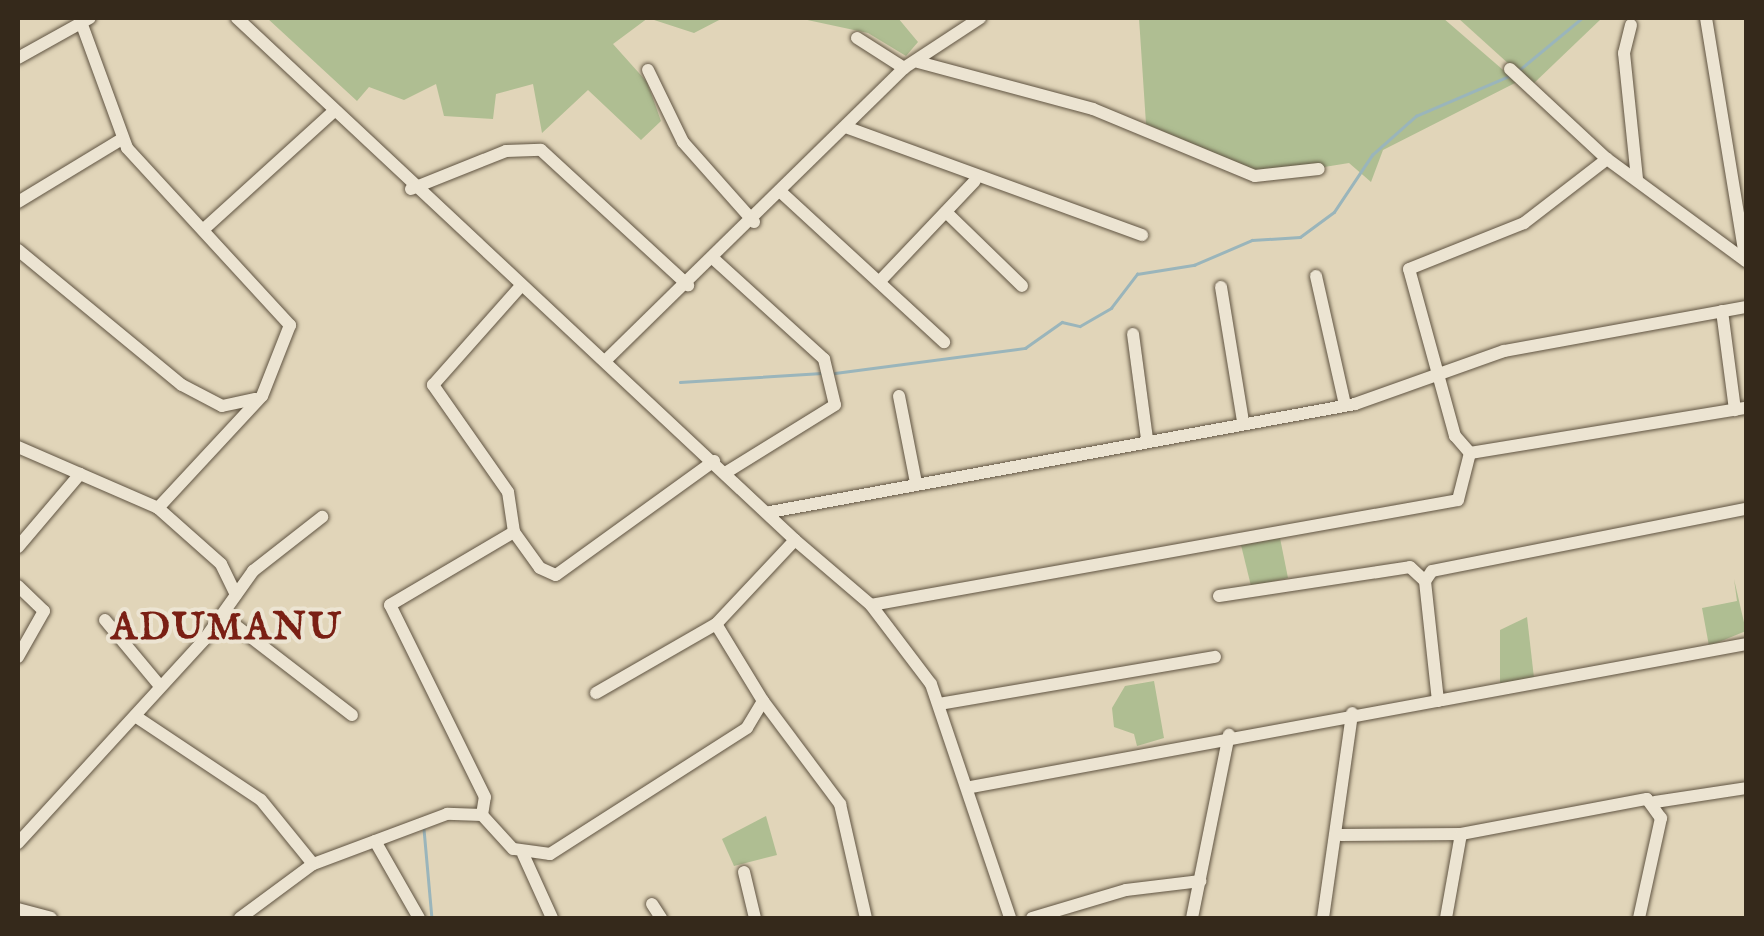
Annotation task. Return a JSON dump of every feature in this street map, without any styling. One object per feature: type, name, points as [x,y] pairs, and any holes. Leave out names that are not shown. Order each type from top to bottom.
[{"type":"street","points":[[237,18],[411,189],[606,360],[770,512],[795,540],[871,605],[939,704],[971,787],[1010,918]]},
{"type":"street","points":[[606,360],[716,261],[904,68],[980,18]]},
{"type":"street","points":[[1706,18],[1746,261]]},
{"type":"street","points":[[18,58],[86,20],[122,139],[288,319],[262,396],[158,508]]},
{"type":"street","points":[[1630,25],[1624,53],[1637,179]]},
{"type":"street","points":[[857,38],[904,68]]},
{"type":"street","points":[[918,62],[1094,108],[1255,176],[1319,170]]},
{"type":"street","points":[[648,70],[683,142],[754,222]]},
{"type":"street","points":[[1516,74],[1607,160],[1746,261]]},
{"type":"street","points":[[204,229],[332,114]]},
{"type":"street","points":[[848,128],[976,181],[1014,182],[1142,235]]},
{"type":"street","points":[[18,202],[122,139]]},
{"type":"street","points":[[411,189],[506,151],[541,150],[688,285]]},
{"type":"street","points":[[871,605],[1458,500],[1470,453],[1435,373],[1409,268],[1524,223],[1607,160]]},
{"type":"street","points":[[879,282],[976,181]]},
{"type":"street","points":[[783,194],[944,342]]},
{"type":"street","points":[[946,212],[1022,286]]},
{"type":"street","points":[[18,250],[182,384],[222,406],[262,396]]},
{"type":"street","points":[[716,261],[832,372],[832,411],[727,472]]},
{"type":"street","points":[[1316,276],[1345,405]]},
{"type":"street","points":[[520,287],[433,385],[508,492],[514,532],[540,568],[556,575],[714,461]]},
{"type":"street","points":[[1221,287],[1243,421]]},
{"type":"street","points":[[770,512],[1345,405],[1504,350],[1746,307]]},
{"type":"street","points":[[1470,453],[1741,409],[1722,311]]},
{"type":"street","points":[[1133,334],[1147,439]]},
{"type":"street","points":[[899,396],[916,482]]},
{"type":"street","points":[[18,447],[158,508],[221,564],[236,595]]},
{"type":"street","points":[[18,546],[80,474]]},
{"type":"street","points":[[1425,581],[1432,571],[1746,509]]},
{"type":"street","points":[[18,843],[135,716],[236,595],[322,517]]},
{"type":"street","points":[[482,815],[485,796],[390,605],[514,532]]},
{"type":"street","points":[[596,693],[716,624],[795,540]]},
{"type":"street","points":[[1219,596],[1410,567],[1425,581],[1438,701]]},
{"type":"street","points":[[18,586],[44,611],[18,657]]},
{"type":"street","points":[[222,615],[352,715]]},
{"type":"street","points":[[105,620],[160,686]]},
{"type":"street","points":[[716,624],[763,701],[840,804],[866,918]]},
{"type":"street","points":[[971,787],[1229,735],[1746,644]]},
{"type":"street","points":[[939,704],[1216,658]]},
{"type":"street","points":[[523,854],[566,845],[747,728],[763,701]]},
{"type":"street","points":[[1324,918],[1341,835],[1352,714]]},
{"type":"street","points":[[135,716],[261,800],[314,864]]},
{"type":"street","points":[[1192,918],[1229,735]]},
{"type":"street","points":[[1341,835],[1461,834],[1547,812],[1655,802],[1746,788]]},
{"type":"street","points":[[1639,918],[1660,818],[1655,802]]},
{"type":"street","points":[[240,918],[314,864],[447,814],[482,815],[523,854],[552,918]]},
{"type":"street","points":[[1446,918],[1461,834]]},
{"type":"street","points":[[375,841],[419,918]]},
{"type":"street","points":[[744,872],[755,918]]},
{"type":"street","points":[[1032,918],[1126,890],[1200,881]]},
{"type":"street","points":[[652,904],[661,918]]},
{"type":"street","points":[[18,909],[51,918]]},
{"type":"green space","points":[[267,18],[648,18],[613,44],[647,82],[661,121],[641,140],[588,90],[542,133],[533,84],[496,94],[493,119],[444,116],[436,84],[404,100],[369,87],[357,101]]},
{"type":"green space","points":[[648,18],[723,18],[694,33]]},
{"type":"green space","points":[[798,18],[898,18],[918,42],[906,56],[868,33]]},
{"type":"green space","points":[[1139,18],[1443,18],[1517,82],[1383,150],[1371,182],[1349,163],[1269,176],[1146,124]]},
{"type":"green space","points":[[1458,18],[1602,18],[1532,85]]},
{"type":"green space","points":[[1280,538],[1288,578],[1251,586],[1241,545]]},
{"type":"green space","points":[[1734,579],[1746,631],[1709,646],[1702,608],[1737,601]]},
{"type":"green space","points":[[1527,617],[1534,678],[1500,687],[1500,630]]},
{"type":"green space","points":[[1154,681],[1164,738],[1137,746],[1134,734],[1114,727],[1112,708],[1125,686]]},
{"type":"green space","points":[[766,816],[777,855],[734,866],[722,839]]},
{"type":"waterway","points":[[1518,71],[1582,18]]},
{"type":"waterway","points":[[835,373],[1025,348],[1062,322],[1080,326],[1111,308],[1137,274],[1194,265],[1252,240],[1300,237],[1334,212],[1372,155],[1416,116],[1511,75]]},
{"type":"waterway","points":[[680,382],[822,373]]},
{"type":"waterway","points":[[424,829],[432,918]]},
{"type":"district","name":"ADUMANU","points":[[227,630]]}]
